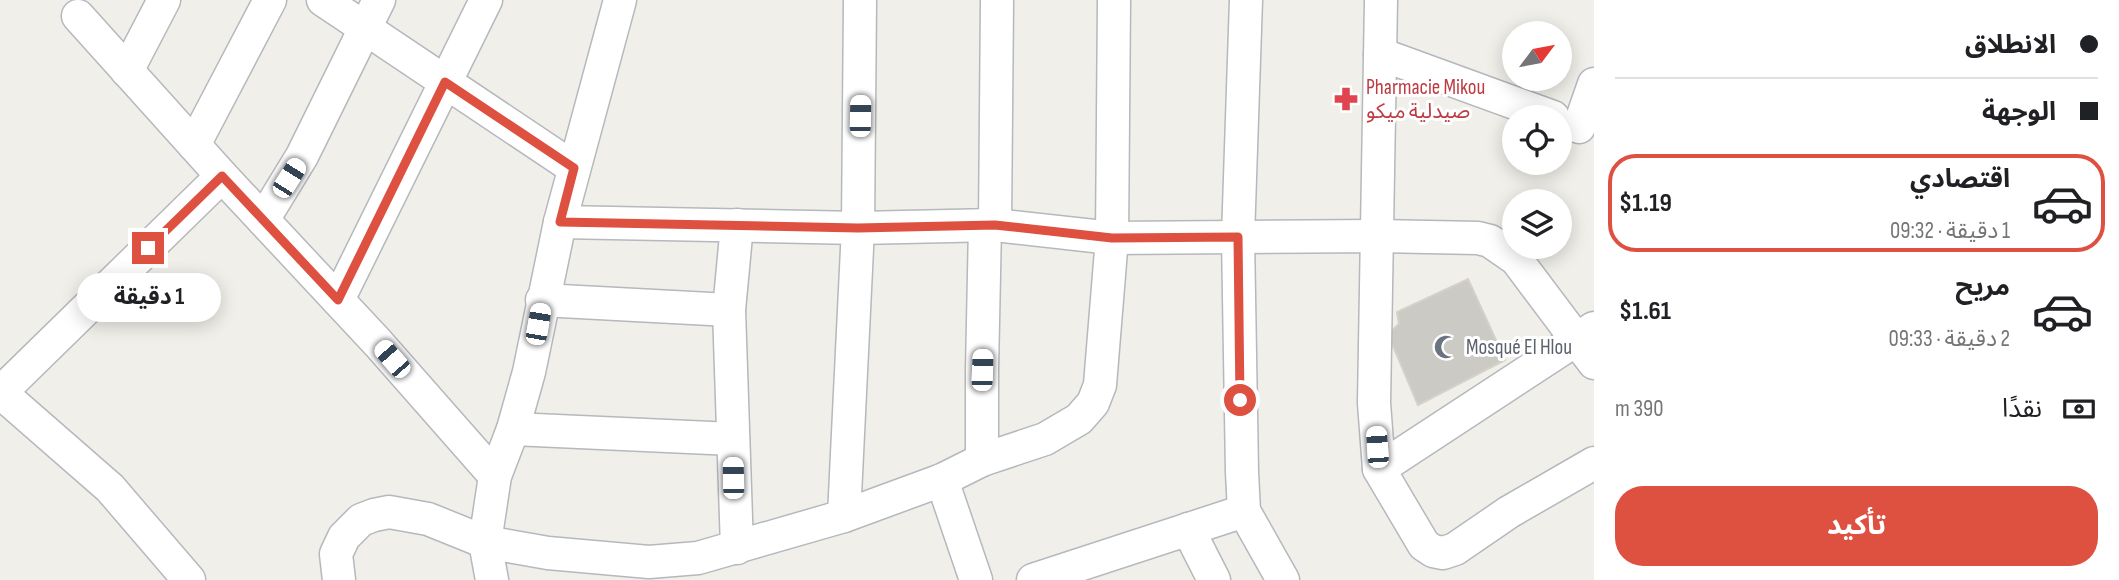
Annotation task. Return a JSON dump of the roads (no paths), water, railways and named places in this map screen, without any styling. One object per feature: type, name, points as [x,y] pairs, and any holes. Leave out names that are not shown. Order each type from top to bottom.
[{"type":"street","points":[[127,71],[164,0]]},
{"type":"street","points":[[194,145],[270,0]]},
{"type":"street","points":[[323,0],[574,168]]},
{"type":"street","points":[[262,220],[302,156],[379,0]]},
{"type":"street","points":[[338,300],[486,0]]},
{"type":"street","points":[[492,580],[485,542],[495,476],[513,429],[529,372],[560,222],[620,0]]},
{"type":"street","points":[[844,516],[858,228],[860,0]]},
{"type":"street","points":[[982,460],[982,370],[990,225],[997,0]]},
{"type":"street","points":[[340,580],[336,554],[345,537],[361,520],[374,515],[404,513],[428,519],[485,542],[652,571],[844,516],[942,480],[982,460],[1045,439],[1079,419],[1093,403],[1100,385],[1112,238],[1114,0]]},
{"type":"street","points":[[1246,0],[1238,237],[1244,511],[1283,580]]},
{"type":"street","points":[[1381,0],[1374,403],[1379,469],[1424,545],[1443,553],[1455,549],[1509,512],[1594,463]]},
{"type":"street","points":[[78,16],[495,476]]},
{"type":"street","points":[[1380,54],[1519,105]]},
{"type":"street","points":[[1572,122],[1594,84]]},
{"type":"street","points":[[189,580],[110,488],[0,393],[222,176]]},
{"type":"street","points":[[560,222],[858,228],[990,225],[1112,238],[1378,236],[1463,237],[1490,241],[1516,259],[1589,343],[1379,469]]},
{"type":"street","points":[[737,225],[729,310],[737,548]]},
{"type":"street","points":[[542,300],[729,310]]},
{"type":"street","points":[[513,429],[733,439]]},
{"type":"street","points":[[942,480],[976,580]]},
{"type":"street","points":[[1033,580],[1094,571],[1188,529],[1244,511]]},
{"type":"street","points":[[1188,529],[1214,580]]},
{"type":"place","name":"Pharmacie Mikou صيدلية ميكو","points":[[1346,99]]},
{"type":"place","name":"Mosqué El Hlou","points":[[1446,347]]}]
